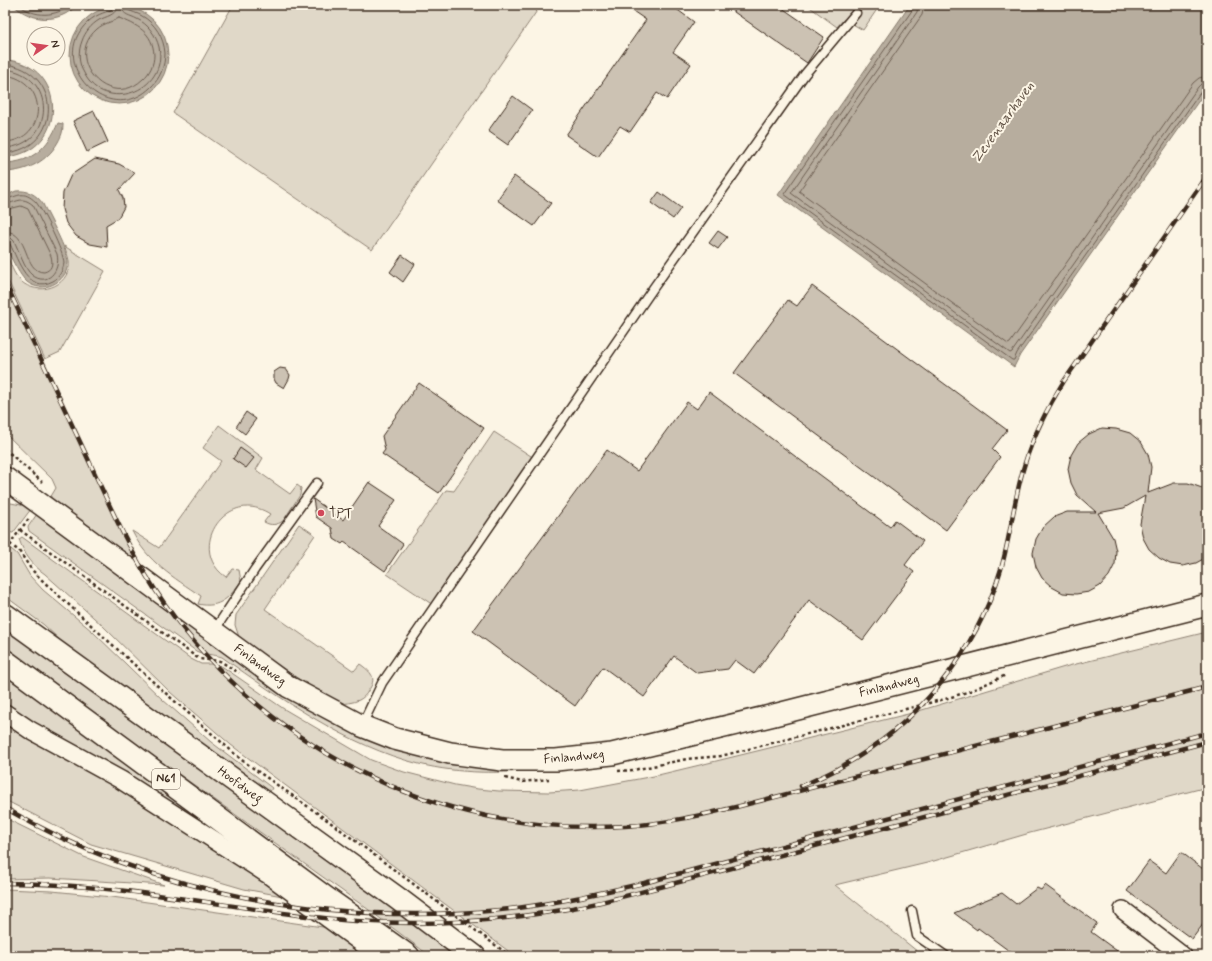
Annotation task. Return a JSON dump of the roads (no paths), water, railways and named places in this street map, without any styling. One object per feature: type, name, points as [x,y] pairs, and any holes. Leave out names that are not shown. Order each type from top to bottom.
[{"type":"main road","name":"Hoofdweg","points":[[5,614],[474,956]]},
{"type":"main road","name":"N61","points":[[5,660],[408,956]]},
{"type":"street","name":"Finlandweg","points":[[5,478],[289,686],[362,726],[395,739],[450,753],[502,760],[556,760],[612,754],[790,711],[1207,605]]},
{"type":"street","points":[[5,713],[30,730],[121,780],[260,870],[379,956]]},
{"type":"street","points":[[1122,910],[1183,956]]},
{"type":"lane","points":[[362,726],[382,682],[654,287],[805,74],[856,13]]},
{"type":"lane","points":[[214,631],[317,483]]},
{"type":"lane","points":[[912,911],[917,936],[946,956]]},
{"type":"water","points":[[13,5],[77,5],[62,15],[54,18],[45,18],[28,15]]},
{"type":"water","name":"Zevenaarhaven","points":[[910,5],[1207,5],[1207,89],[1020,355],[1014,367],[778,195]]},
{"type":"water","points":[[119,6],[138,9],[154,20],[165,36],[168,55],[165,74],[154,90],[138,101],[119,104],[100,101],[84,90],[73,74],[70,55],[73,36],[84,20],[100,9]]},
{"type":"water","points":[[5,60],[26,65],[41,76],[50,91],[53,108],[50,125],[41,141],[26,152],[5,157]]},
{"type":"water","points":[[58,123],[63,124],[62,133],[58,142],[48,155],[36,164],[29,167],[21,170],[5,172],[5,163],[24,160],[38,152],[54,132]]},
{"type":"water","points":[[16,191],[24,191],[35,195],[43,204],[65,251],[68,263],[67,270],[59,281],[46,287],[33,285],[24,279],[6,246],[4,237],[5,196]]},
{"type":"railway","points":[[801,786],[839,768],[867,751],[894,731],[918,709],[940,684],[959,658],[976,630],[990,600],[1001,569],[1021,476],[1033,441],[1047,410],[1064,381],[1207,176]]},
{"type":"railway","points":[[5,282],[127,542],[154,588],[196,644],[244,693],[298,735],[357,770],[420,797],[486,816],[555,826],[625,826],[669,821],[740,806],[1207,687]]},
{"type":"railway","points":[[5,808],[61,838],[120,862],[182,882],[245,897],[308,907],[373,913],[437,914],[518,908],[590,895],[644,883],[1207,733]]},
{"type":"railway","points":[[5,883],[104,889],[356,921],[413,923],[498,919],[583,906],[626,896],[1207,742]]},
{"type":"place","name":"TPT","points":[[321,513]]}]
